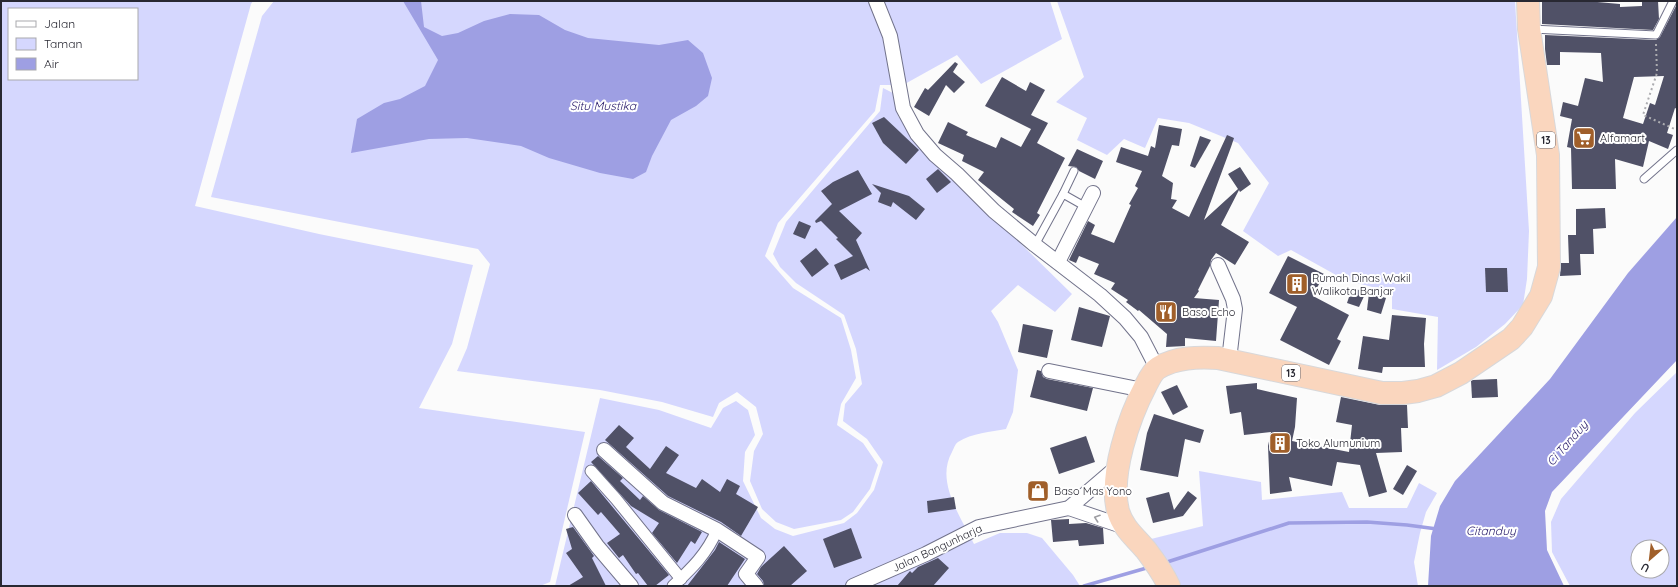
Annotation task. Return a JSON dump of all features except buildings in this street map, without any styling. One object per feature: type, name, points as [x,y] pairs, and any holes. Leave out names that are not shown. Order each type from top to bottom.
[{"type":"highway","name":"13","points":[[1157,368],[1180,360],[1196,357],[1229,360],[1382,393],[1403,393],[1436,386],[1461,373],[1511,339],[1535,308],[1541,296],[1549,267],[1548,155],[1529,29],[1528,1]]},
{"type":"highway","points":[[1157,368],[1143,390],[1126,430],[1118,466],[1116,493],[1118,510],[1125,527],[1146,550],[1161,570],[1169,586]]},
{"type":"street","points":[[876,1],[890,36],[903,108],[917,134],[935,155],[957,174],[994,211],[1100,295],[1125,318],[1141,337],[1157,368]]},
{"type":"street","points":[[1058,262],[1094,193]]},
{"type":"street","points":[[1218,265],[1233,299],[1235,309],[1229,360]]},
{"type":"street","points":[[1049,371],[1143,390]]},
{"type":"street","points":[[604,450],[663,503],[717,530],[758,557],[746,574],[756,586]]},
{"type":"street","points":[[1118,466],[1070,508],[1125,527]]},
{"type":"street","points":[[591,471],[616,499],[677,582],[698,563],[717,530]]},
{"type":"street","name":"Jalan Bangunharja","points":[[853,586],[874,582],[979,527],[1070,508]]},
{"type":"street","points":[[576,515],[597,546],[631,586]]},
{"type":"lane","points":[[1529,29],[1656,35],[1673,1]]},
{"type":"lane","points":[[1644,179],[1677,150]]},
{"type":"lane","points":[[1035,245],[1074,171]]},
{"type":"lane","points":[[1062,194],[1086,207]]},
{"type":"path","points":[[1656,35],[1657,73],[1643,114],[1677,130]]},
{"type":"green space","points":[[1,1],[253,1],[195,206],[319,234],[473,265],[452,344],[419,408],[585,432],[550,582],[540,586],[1,586]]},
{"type":"green space","points":[[274,1],[1050,1],[1062,39],[981,84],[957,55],[903,85],[880,85],[875,111],[778,223],[765,256],[793,288],[841,318],[851,350],[856,378],[841,404],[837,425],[863,443],[878,465],[870,489],[853,512],[841,520],[794,529],[776,522],[762,509],[750,481],[754,451],[763,434],[756,407],[737,392],[719,403],[713,417],[662,402],[600,390],[457,371],[467,348],[490,264],[478,249],[211,197],[262,16]]},
{"type":"green space","points":[[1057,1],[1515,1],[1529,231],[1527,279],[1523,305],[1505,324],[1476,347],[1437,370],[1438,317],[1392,309],[1392,292],[1345,280],[1291,250],[1278,256],[1243,231],[1269,183],[1238,143],[1189,123],[1158,118],[1145,148],[1124,139],[1107,155],[1077,140],[1087,118],[1056,102],[1084,77]]},
{"type":"green space","points":[[883,88],[895,94],[898,116],[913,138],[1072,294],[1055,312],[1018,285],[991,311],[998,322],[1018,370],[1013,412],[1006,429],[975,435],[963,439],[957,443],[948,463],[946,475],[952,499],[974,544],[1000,533],[1027,533],[1042,538],[1073,575],[1080,586],[555,586],[600,398],[659,410],[711,428],[723,408],[736,401],[748,410],[755,435],[745,452],[743,481],[761,518],[775,529],[793,536],[844,523],[857,513],[874,490],[883,462],[867,439],[843,421],[845,404],[862,384],[856,349],[844,315],[796,283],[780,267],[773,254],[786,222],[880,111]]},
{"type":"green space","points":[[1677,372],[1677,586],[1570,586],[1552,552],[1551,522],[1561,499],[1635,413]]},
{"type":"green space","points":[[1199,471],[1261,482],[1262,500],[1342,492],[1349,508],[1407,508],[1419,483],[1437,493],[1426,512],[1414,562],[1418,586],[1179,586],[1151,539],[1203,526]]},
{"type":"water","name":"Situ Mustika","points":[[403,1],[421,1],[424,27],[442,36],[458,33],[484,21],[510,14],[539,15],[565,30],[588,38],[659,45],[688,40],[703,53],[712,78],[708,96],[696,106],[671,120],[652,156],[646,172],[633,179],[600,173],[549,158],[521,146],[467,138],[429,139],[351,153],[357,119],[384,103],[400,99],[425,86],[438,60]]},
{"type":"water","name":"Citanduy","points":[[1677,217],[1677,360],[1552,492],[1545,511],[1547,550],[1564,586],[1428,586],[1431,536],[1440,506],[1455,481],[1550,379],[1628,273]]},
{"type":"waterway","points":[[1164,563],[1289,523],[1367,522],[1437,529]]},
{"type":"waterway","points":[[1084,586],[1150,567]]},
{"type":"place","name":"Alfamart","points":[[1584,138]]},
{"type":"place","name":"Rumah Dinas Wakil Walikota Banjar","points":[[1297,284]]},
{"type":"place","name":"Baso Echo","points":[[1166,312]]},
{"type":"place","name":"Toko Alumunium","points":[[1280,443]]},
{"type":"place","name":"Baso Mas Yono","points":[[1038,491]]},
{"type":"water label","name":"Ci Tanduy","points":[[1567,443]]}]
